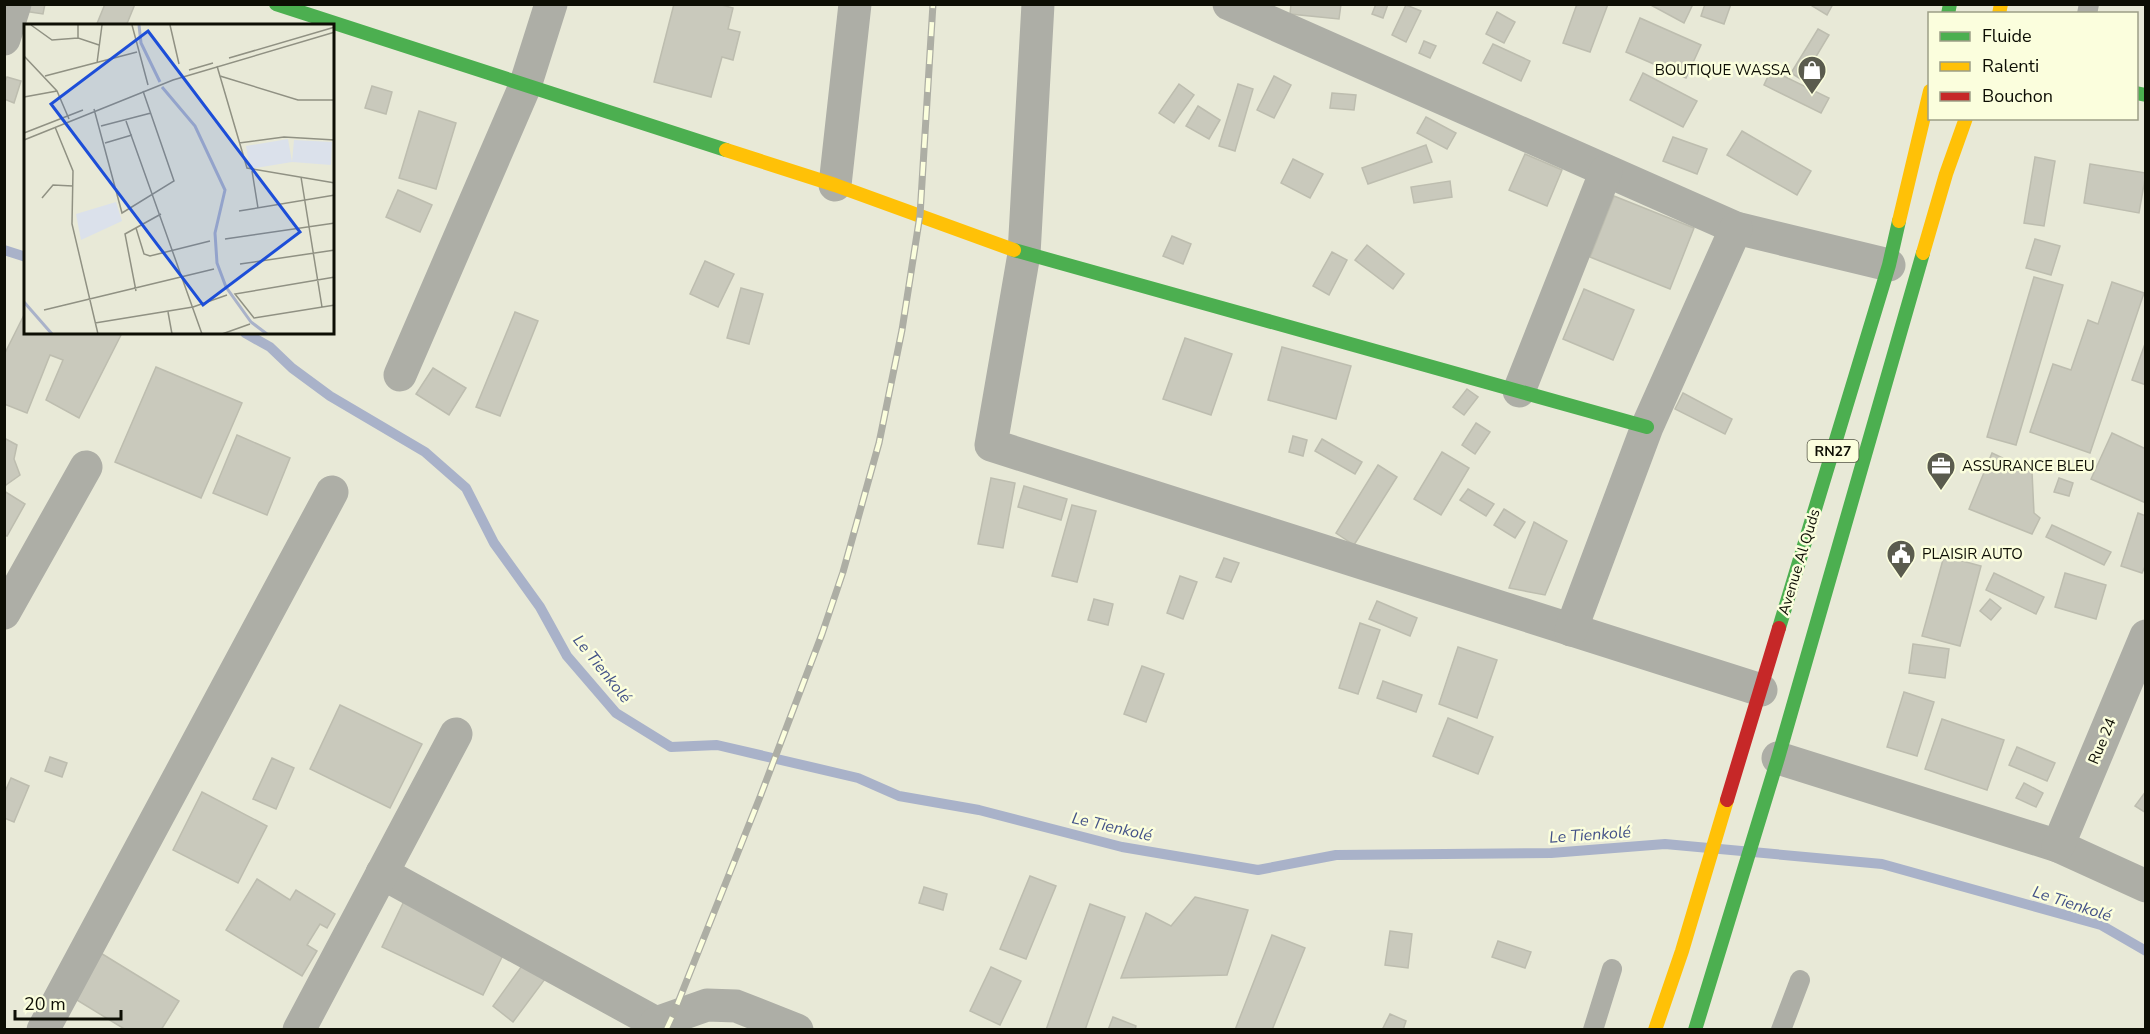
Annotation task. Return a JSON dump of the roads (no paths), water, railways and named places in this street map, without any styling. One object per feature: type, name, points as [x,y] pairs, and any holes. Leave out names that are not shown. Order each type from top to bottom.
[{"type":"main road","points":[[281,11],[323,24]]},
{"type":"main road","points":[[334,27],[835,185],[1024,254],[1647,427]]},
{"type":"main road","name":"Avenue Al Quds","points":[[1655,1029],[1682,951],[1888,265],[1928,95]]},
{"type":"main road","name":"RN27","points":[[1695,1029],[1719,957],[1778,758],[1946,174],[1965,120]]},
{"type":"street","points":[[4,39],[15,4]]},
{"type":"street","points":[[400,375],[525,86],[551,4]]},
{"type":"street","points":[[835,185],[855,4]]},
{"type":"street","points":[[1038,4],[1024,254],[991,445],[1761,690]]},
{"type":"street","points":[[1229,4],[1736,228],[1888,265]]},
{"type":"street","points":[[1519,391],[1606,171]]},
{"type":"street","points":[[1571,630],[1647,427],[1736,228]]},
{"type":"street","points":[[4,613],[86,467]]},
{"type":"street","points":[[43,1029],[332,492]]},
{"type":"street","name":"Rue 24","points":[[2058,846],[2145,636]]},
{"type":"street","points":[[299,1029],[456,734]]},
{"type":"street","points":[[1778,758],[2058,846],[2145,886]]},
{"type":"street","points":[[382,873],[654,1026],[707,1005],[736,1006],[797,1029]]},
{"type":"lane","points":[[1593,1029],[1612,969]]},
{"type":"lane","points":[[1781,1029],[1800,980]]},
{"type":"waterway","name":"Le Tienkolé","points":[[4,250],[24,256]]},
{"type":"waterway","name":"Le Tienkolé","points":[[247,334],[270,347],[292,368],[330,396],[425,452],[466,488],[494,543],[540,607],[567,656],[616,713],[671,747],[717,745],[858,778],[899,796],[979,810],[1122,847],[1258,870],[1336,855],[1551,853],[1665,844],[1882,864],[2101,925],[2146,951]]},
{"type":"railway","points":[[666,1030],[760,797],[822,634],[843,572],[879,443],[902,330],[920,215],[933,4]]},
{"type":"place","name":"BOUTIQUE WASSA","points":[[1812,96]]},
{"type":"place","name":"ASSURANCE BLEU","points":[[1941,492]]},
{"type":"place","name":"PLAISIR AUTO","points":[[1901,580]]}]
